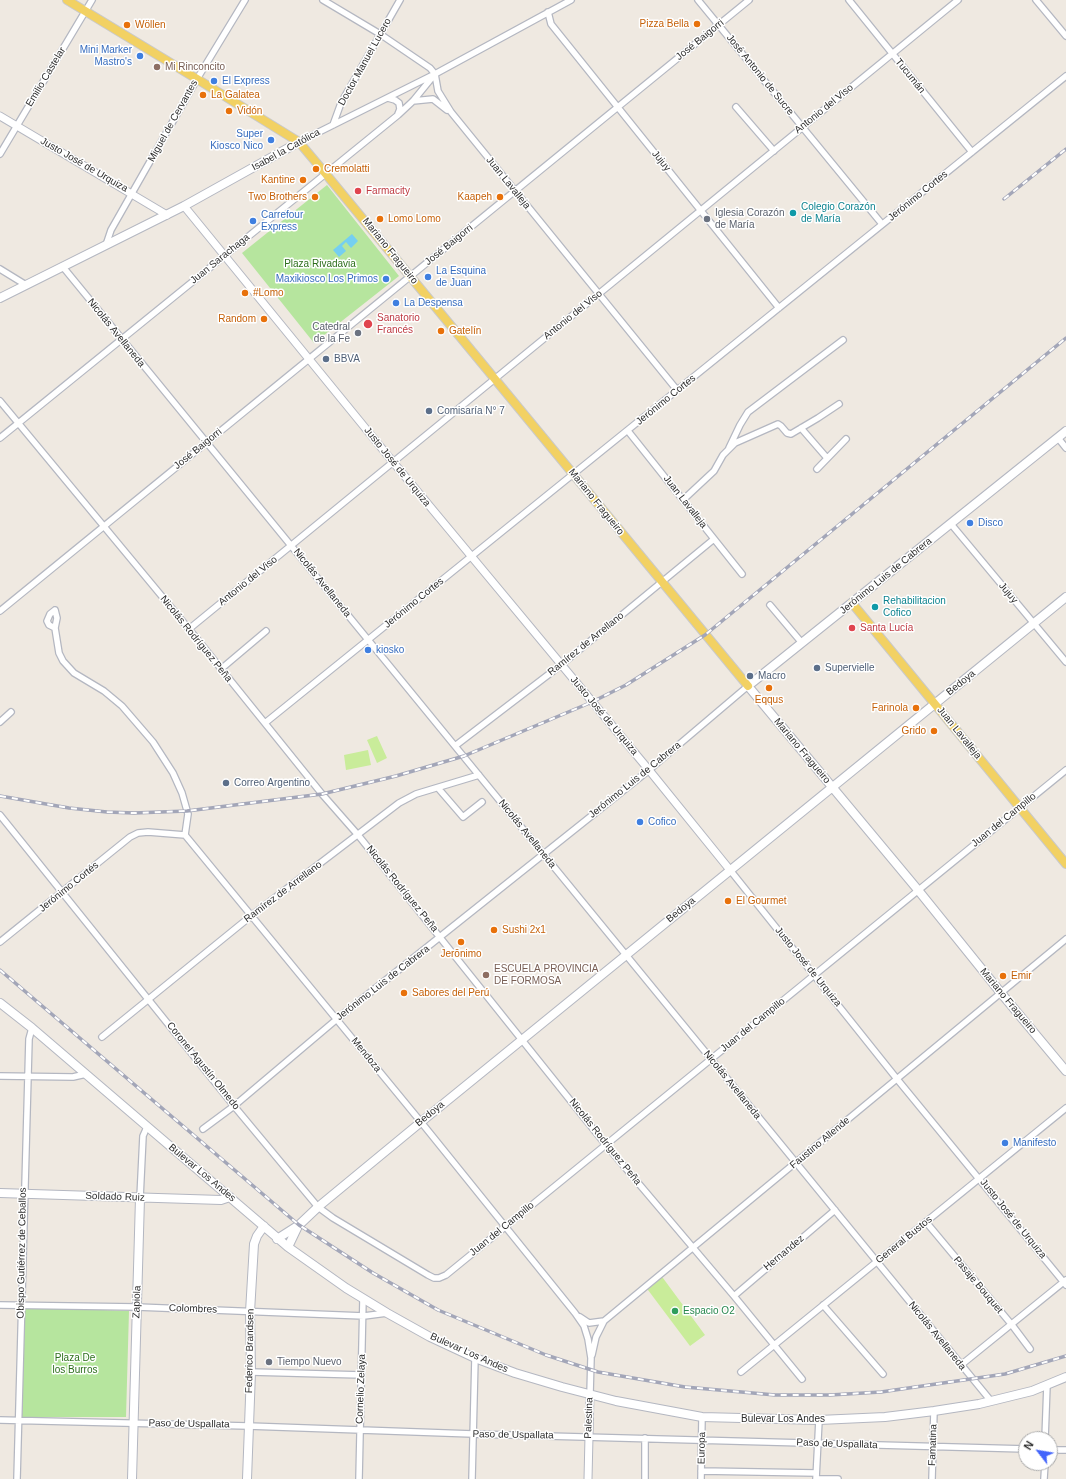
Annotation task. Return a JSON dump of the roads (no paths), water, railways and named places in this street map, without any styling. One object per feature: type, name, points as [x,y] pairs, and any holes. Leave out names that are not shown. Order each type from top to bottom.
[{"type":"main road","name":"Mariano Fragueiro","points":[[67,0],[298,142],[918,890],[1066,1071]]},
{"type":"main road","name":"Isabel la Católica","points":[[0,298],[167,215],[298,142]]},
{"type":"main road","name":"Jerónimo Luis de Cabrera","points":[[748,686],[1066,431]]},
{"type":"main road","name":"Bedoya","points":[[277,1238],[298,1225],[421,1122],[1066,597]]},
{"type":"main road","name":"Juan Lavalleja","points":[[852,603],[1066,864]]},
{"type":"main road","name":"Bulevar Los Andes","points":[[0,1003],[32,1028],[288,1247],[364,1299],[430,1337],[475,1358],[539,1381],[659,1410],[702,1417],[819,1420],[885,1417],[991,1402],[1032,1391],[1066,1378]]},
{"type":"main road","name":"Soldado Ruiz","points":[[0,1193],[221,1200],[230,1197]]},
{"type":"main road","name":"Zapiola","points":[[132,1479],[140,1198]]},
{"type":"main road","name":"Bedoya","points":[[288,1247],[298,1225]]},
{"type":"main road","name":"Federico Brandsen","points":[[247,1479],[251,1372],[250,1312],[254,1244],[257,1236],[264,1226]]},
{"type":"street","name":"Emilio Castelar","points":[[0,154],[92,0]]},
{"type":"street","name":"Miguel de Cervantes","points":[[106,245],[111,230],[244,0]]},
{"type":"street","points":[[323,0],[380,34],[427,65],[435,74]]},
{"type":"street","name":"Doctor Manuel Lucero","points":[[333,125],[341,103],[400,0]]},
{"type":"street","name":"José Antonio de Sucre","points":[[698,0],[882,224]]},
{"type":"street","name":"José Baigorri","points":[[0,611],[750,0]]},
{"type":"street","name":"Tucumán","points":[[849,0],[972,152]]},
{"type":"street","name":"Antonio del Viso","points":[[189,629],[958,0]]},
{"type":"street","points":[[1036,0],[1066,36]]},
{"type":"street","name":"Isabel la Católica","points":[[298,142],[435,74],[568,1]]},
{"type":"street","name":"Jujuy","points":[[548,12],[551,24],[779,308]]},
{"type":"street","name":"Juan Sarachaga","points":[[0,438],[398,115],[413,102],[435,74]]},
{"type":"street","name":"Juan Lavalleja","points":[[435,74],[438,91],[451,112],[677,390]]},
{"type":"street","name":"Jerónimo Cortes","points":[[266,724],[1066,76]]},
{"type":"street","points":[[388,98],[395,100],[399,104],[400,109],[398,115]]},
{"type":"street","points":[[413,102],[433,99],[451,112]]},
{"type":"street","points":[[736,107],[774,151]]},
{"type":"street","name":"Justo José de Urquiza","points":[[0,116],[167,215]]},
{"type":"street","name":"Justo José de Urquiza","points":[[184,206],[471,557],[649,770],[897,1079],[1065,1282]]},
{"type":"street","name":"Nicolás Avellaneda","points":[[63,267],[991,1402]]},
{"type":"street","points":[[0,269],[26,285]]},
{"type":"street","points":[[684,499],[714,471],[728,450],[748,412],[843,340]]},
{"type":"street","name":"Nicolás Rodríguez Peña","points":[[0,401],[189,629],[325,797],[358,835],[606,1145],[802,1379]]},
{"type":"street","points":[[728,450],[735,443],[778,424],[788,434],[791,434],[839,404]]},
{"type":"street","points":[[801,428],[828,458]]},
{"type":"street","name":"Juan Lavalleja","points":[[628,431],[684,499],[742,574]]},
{"type":"street","points":[[1058,438],[1066,448]]},
{"type":"street","points":[[817,469],[846,439]]},
{"type":"street","name":"Jujuy","points":[[951,524],[1066,662]]},
{"type":"street","name":"Ramírez de Arrellano","points":[[455,746],[561,665],[714,539]]},
{"type":"street","points":[[770,605],[802,643]]},
{"type":"street","points":[[55,628],[59,653],[63,661],[74,673],[104,691],[122,706],[153,742],[173,773],[182,793],[188,814],[185,836]]},
{"type":"street","points":[[221,668],[266,631]]},
{"type":"street","name":"Jerónimo Luis de Cabrera","points":[[203,1129],[234,1106],[337,1019],[440,938],[543,853],[649,770],[748,686]]},
{"type":"street","points":[[0,722],[12,712]]},
{"type":"street","name":"Juan del Campillo","points":[[439,1278],[446,1275],[1066,770]]},
{"type":"street","name":"Ramírez de Arrellano","points":[[102,1037],[251,916],[399,803],[408,798],[479,775]]},
{"type":"street","points":[[438,788],[462,817],[482,802]]},
{"type":"street","name":"Coronel Agustín Olmedo","points":[[0,815],[234,1106],[318,1207],[333,1218],[428,1275],[434,1278],[439,1278]]},
{"type":"street","name":"Jerónimo Cortés","points":[[0,942],[138,833],[148,832],[185,836]]},
{"type":"street","name":"Mendoza","points":[[185,836],[337,1019],[575,1313],[584,1326],[591,1358]]},
{"type":"street","name":"Faustino Allende","points":[[591,1358],[596,1337],[604,1321],[796,1164],[1066,939]]},
{"type":"street","name":"Obispo Gutiérrez de Ceballos","points":[[16,1479],[28,1039],[32,1028]]},
{"type":"street","points":[[0,1076],[73,1077],[86,1074]]},
{"type":"street","name":"General Bustos","points":[[741,1372],[1066,1108]]},
{"type":"street","name":"Zapiola","points":[[140,1198],[143,1136],[147,1127]]},
{"type":"street","name":"Hernandez","points":[[734,1296],[835,1210]]},
{"type":"street","name":"Pasaje Bouquet","points":[[926,1222],[1012,1325],[1030,1349]]},
{"type":"street","points":[[961,1366],[1065,1282]]},
{"type":"street","name":"Cornelio Zelaya","points":[[359,1479],[364,1299]]},
{"type":"street","name":"Colombres","points":[[0,1305],[136,1307],[364,1316],[387,1313]]},
{"type":"street","points":[[823,1305],[883,1374]]},
{"type":"street","name":"Mendoza","points":[[575,1313],[589,1323],[604,1321]]},
{"type":"street","points":[[472,1479],[475,1358]]},
{"type":"street","name":"Palestina","points":[[588,1479],[591,1358]]},
{"type":"street","points":[[251,1372],[362,1375]]},
{"type":"street","points":[[1045,1431],[1047,1385]]},
{"type":"street","name":"Famatina","points":[[932,1479],[934,1411]]},
{"type":"street","name":"Europa","points":[[701,1479],[702,1417]]},
{"type":"street","name":"Paso de Uspallata","points":[[0,1420],[1018,1449]]},
{"type":"street","points":[[816,1477],[819,1420]]},
{"type":"street","points":[[645,1438],[645,1479]]},
{"type":"street","points":[[701,1471],[838,1479]]},
{"type":"water","points":[[352,234],[358,241],[351,248],[346,242],[342,246],[346,251],[339,257],[333,250]]},
{"type":"railway","points":[[1004,199],[1066,149]]},
{"type":"railway","points":[[0,796],[69,808],[134,813],[187,811],[322,794],[396,776],[464,756],[592,702],[626,685],[705,635],[1066,338]]},
{"type":"railway","points":[[0,970],[299,1225],[373,1273],[438,1310],[546,1355],[598,1372],[685,1387],[775,1395],[830,1395],[881,1392],[1005,1374],[1066,1356]]},
{"type":"place","name":"Pizza Bella","points":[[697,24]]},
{"type":"place","name":"Wöllen","points":[[127,25]]},
{"type":"place","name":"Mini Marker Mastro's","points":[[140,56]]},
{"type":"place","name":"Mi Rinconcito","points":[[157,67]]},
{"type":"place","name":"El Express","points":[[214,81]]},
{"type":"place","name":"La Galatea","points":[[203,95]]},
{"type":"place","name":"Vidón","points":[[229,111]]},
{"type":"place","name":"Super Kiosco Nico","points":[[271,140]]},
{"type":"place","name":"Cremolatti","points":[[316,169]]},
{"type":"place","name":"Kantine","points":[[303,180]]},
{"type":"place","name":"Farmacity","points":[[358,191]]},
{"type":"place","name":"Two Brothers","points":[[315,197]]},
{"type":"place","name":"Kaapeh","points":[[500,197]]},
{"type":"place","name":"Colegio Corazón de María","points":[[793,213]]},
{"type":"place","name":"Lomo Lomo","points":[[380,219]]},
{"type":"place","name":"Iglesia Corazón de María","points":[[707,219]]},
{"type":"place","name":"Carrefour Express","points":[[253,221]]},
{"type":"place","name":"La Esquina de Juan","points":[[428,277]]},
{"type":"place","name":"Maxikiosco Los Primos","points":[[386,279]]},
{"type":"place","name":"#Lomo","points":[[245,293]]},
{"type":"place","name":"La Despensa","points":[[396,303]]},
{"type":"place","name":"Random","points":[[264,319]]},
{"type":"place","name":"Sanatorio Francés","points":[[368,324]]},
{"type":"place","name":"Gatelín","points":[[441,331]]},
{"type":"place","name":"Catedral de la Fe","points":[[358,333]]},
{"type":"place","name":"BBVA","points":[[326,359]]},
{"type":"place","name":"Comisaría N° 7","points":[[429,411]]},
{"type":"place","name":"Disco","points":[[970,523]]},
{"type":"place","name":"Rehabilitacion Cofico","points":[[875,607]]},
{"type":"place","name":"Santa Lucía","points":[[852,628]]},
{"type":"place","name":"kiosko","points":[[368,650]]},
{"type":"place","name":"Supervielle","points":[[817,668]]},
{"type":"place","name":"Macro","points":[[750,676]]},
{"type":"place","name":"Eqqus","points":[[769,688]]},
{"type":"place","name":"Farinola","points":[[916,708]]},
{"type":"place","name":"Grido","points":[[934,731]]},
{"type":"place","name":"Correo Argentino","points":[[226,783]]},
{"type":"place","name":"Cofico","points":[[640,822]]},
{"type":"place","name":"El Gourmet","points":[[728,901]]},
{"type":"place","name":"Sushi 2x1","points":[[494,930]]},
{"type":"place","name":"Jerōnimo","points":[[461,942]]},
{"type":"place","name":"ESCUELA PROVINCIA DE FORMOSA","points":[[486,975]]},
{"type":"place","name":"Emir","points":[[1003,976]]},
{"type":"place","name":"Sabores del Perú","points":[[404,993]]},
{"type":"place","name":"Manifesto","points":[[1005,1143]]},
{"type":"place","name":"Espacio O2","points":[[675,1311]]},
{"type":"place","name":"Tiempo Nuevo","points":[[269,1362]]},
{"type":"park label","name":"Plaza Rivadavia","points":[[320,264]]},
{"type":"park label","name":"Plaza De los Burros","points":[[75,1364]]}]
